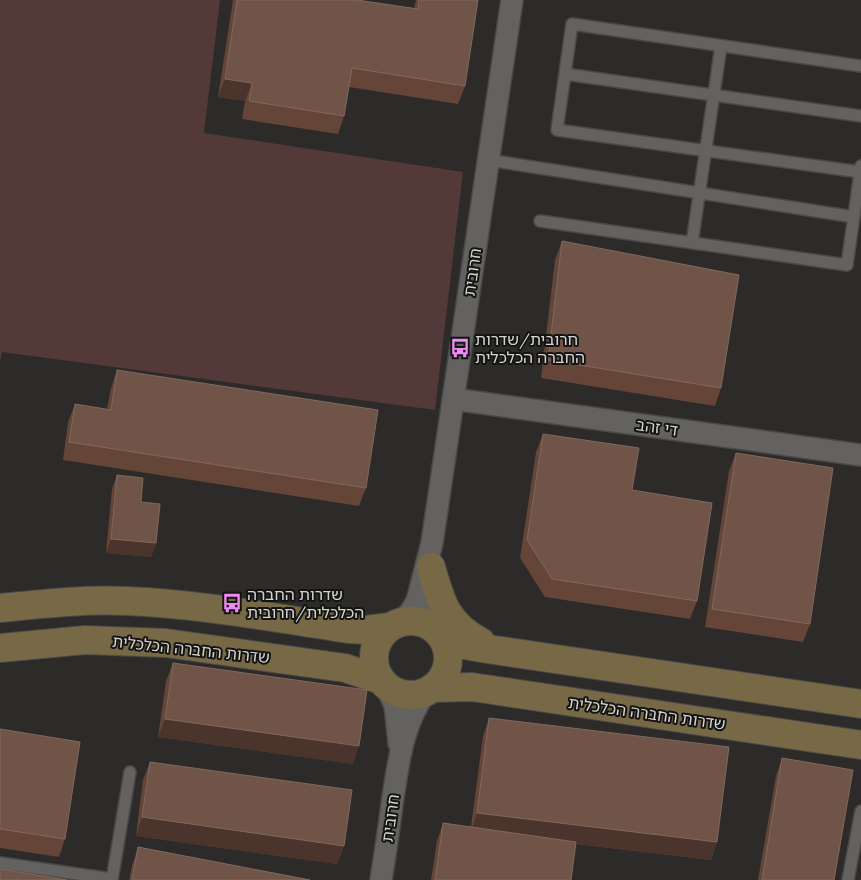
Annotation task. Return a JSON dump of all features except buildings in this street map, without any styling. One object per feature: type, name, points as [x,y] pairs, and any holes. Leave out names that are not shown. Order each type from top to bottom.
[{"type":"main road","points":[[432,555],[438,590],[446,610],[454,623],[467,634],[508,652]]},
{"type":"main road","points":[[0,608],[84,601],[126,601],[208,608],[349,629],[366,630],[393,626],[406,621],[416,621],[426,624],[458,644],[861,704]]},
{"type":"main road","points":[[393,626],[381,636],[375,652],[376,669],[383,682],[394,691],[404,694],[416,695],[429,690],[441,680],[446,670],[448,658],[446,646],[438,633]]},
{"type":"main road","name":"שדרות החברה הכלכלית","points":[[0,648],[85,640],[166,643],[345,668],[383,682]]},
{"type":"main road","name":"שדרות החברה הכלכלית","points":[[429,690],[472,687],[861,744]]},
{"type":"street","name":"חרובית","points":[[438,633],[431,594],[432,555],[512,0]]},
{"type":"street","name":"די זהב","points":[[453,399],[861,455]]},
{"type":"street","name":"חרובית","points":[[393,626],[410,613],[417,601],[432,555]]},
{"type":"street","name":"חרובית","points":[[381,880],[399,756],[398,722],[395,705],[383,682]]},
{"type":"street","name":"חרובית","points":[[399,756],[419,701],[429,690]]},
{"type":"lane","points":[[540,222],[847,266],[861,169],[706,151],[557,130],[572,24],[861,66]]},
{"type":"lane","points":[[692,244],[721,46]]},
{"type":"lane","points":[[565,74],[861,116]]},
{"type":"lane","points":[[488,160],[854,217]]},
{"type":"lane","points":[[0,863],[112,880],[130,772]]},
{"type":"lane","points":[[848,880],[857,858],[861,811]]},
{"type":"shaded area","points":[[0,0],[220,0],[204,133],[463,172],[435,410],[2,352],[0,362]]},
{"type":"place","name":"חרובית/שדרות החברה הכלכלית","points":[[460,348]]},
{"type":"place","name":"שדרות החברה הכלכלית/חרובית","points":[[232,603]]}]
